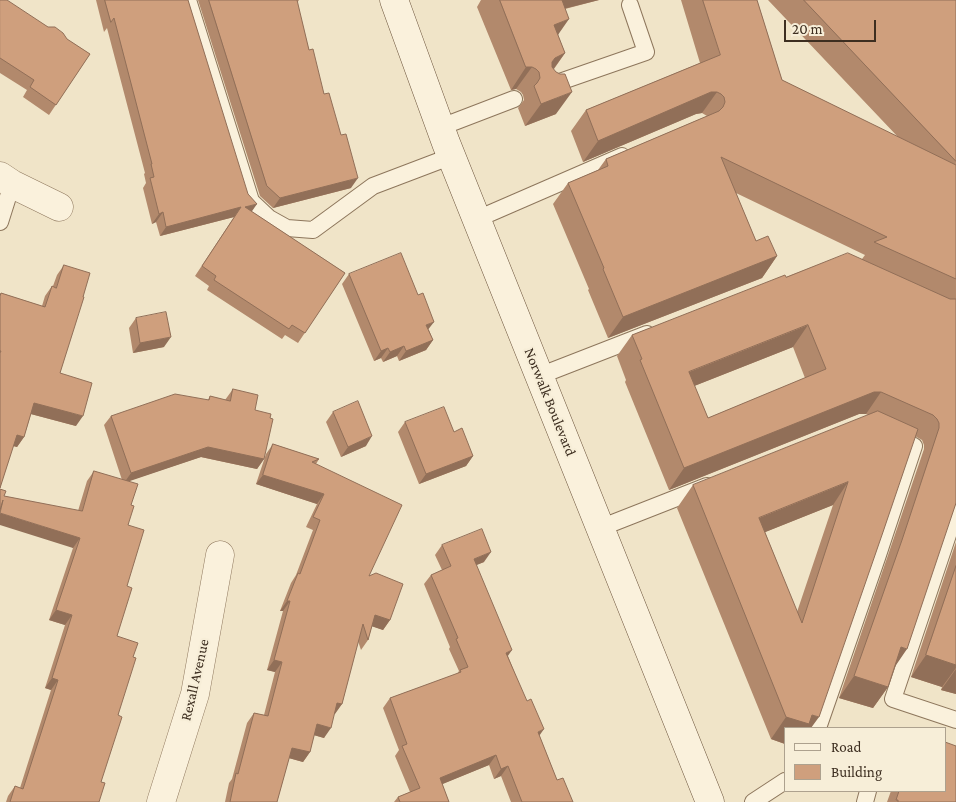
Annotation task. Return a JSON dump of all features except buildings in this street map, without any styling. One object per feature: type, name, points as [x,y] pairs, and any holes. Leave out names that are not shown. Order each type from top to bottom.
[{"type":"main road","name":"Norwalk Boulevard","points":[[394,0],[452,156],[710,802]]},
{"type":"main road","points":[[6,180],[59,208]]},
{"type":"main road","name":"Rexall Avenue","points":[[161,802],[195,694],[220,555]]},
{"type":"lane","points":[[188,0],[251,201],[269,218],[287,228],[313,230],[373,186],[452,156]]},
{"type":"lane","points":[[546,87],[646,52],[630,4]]},
{"type":"lane","points":[[441,127],[514,99]]},
{"type":"lane","points":[[477,219],[639,149]]},
{"type":"lane","points":[[0,222],[6,180]]},
{"type":"lane","points":[[540,376],[657,330]]},
{"type":"lane","points":[[818,727],[914,446],[879,431]]},
{"type":"lane","points":[[600,528],[718,481]]},
{"type":"lane","points":[[956,511],[893,699],[956,720]]},
{"type":"lane","points":[[753,802],[784,782]]}]
